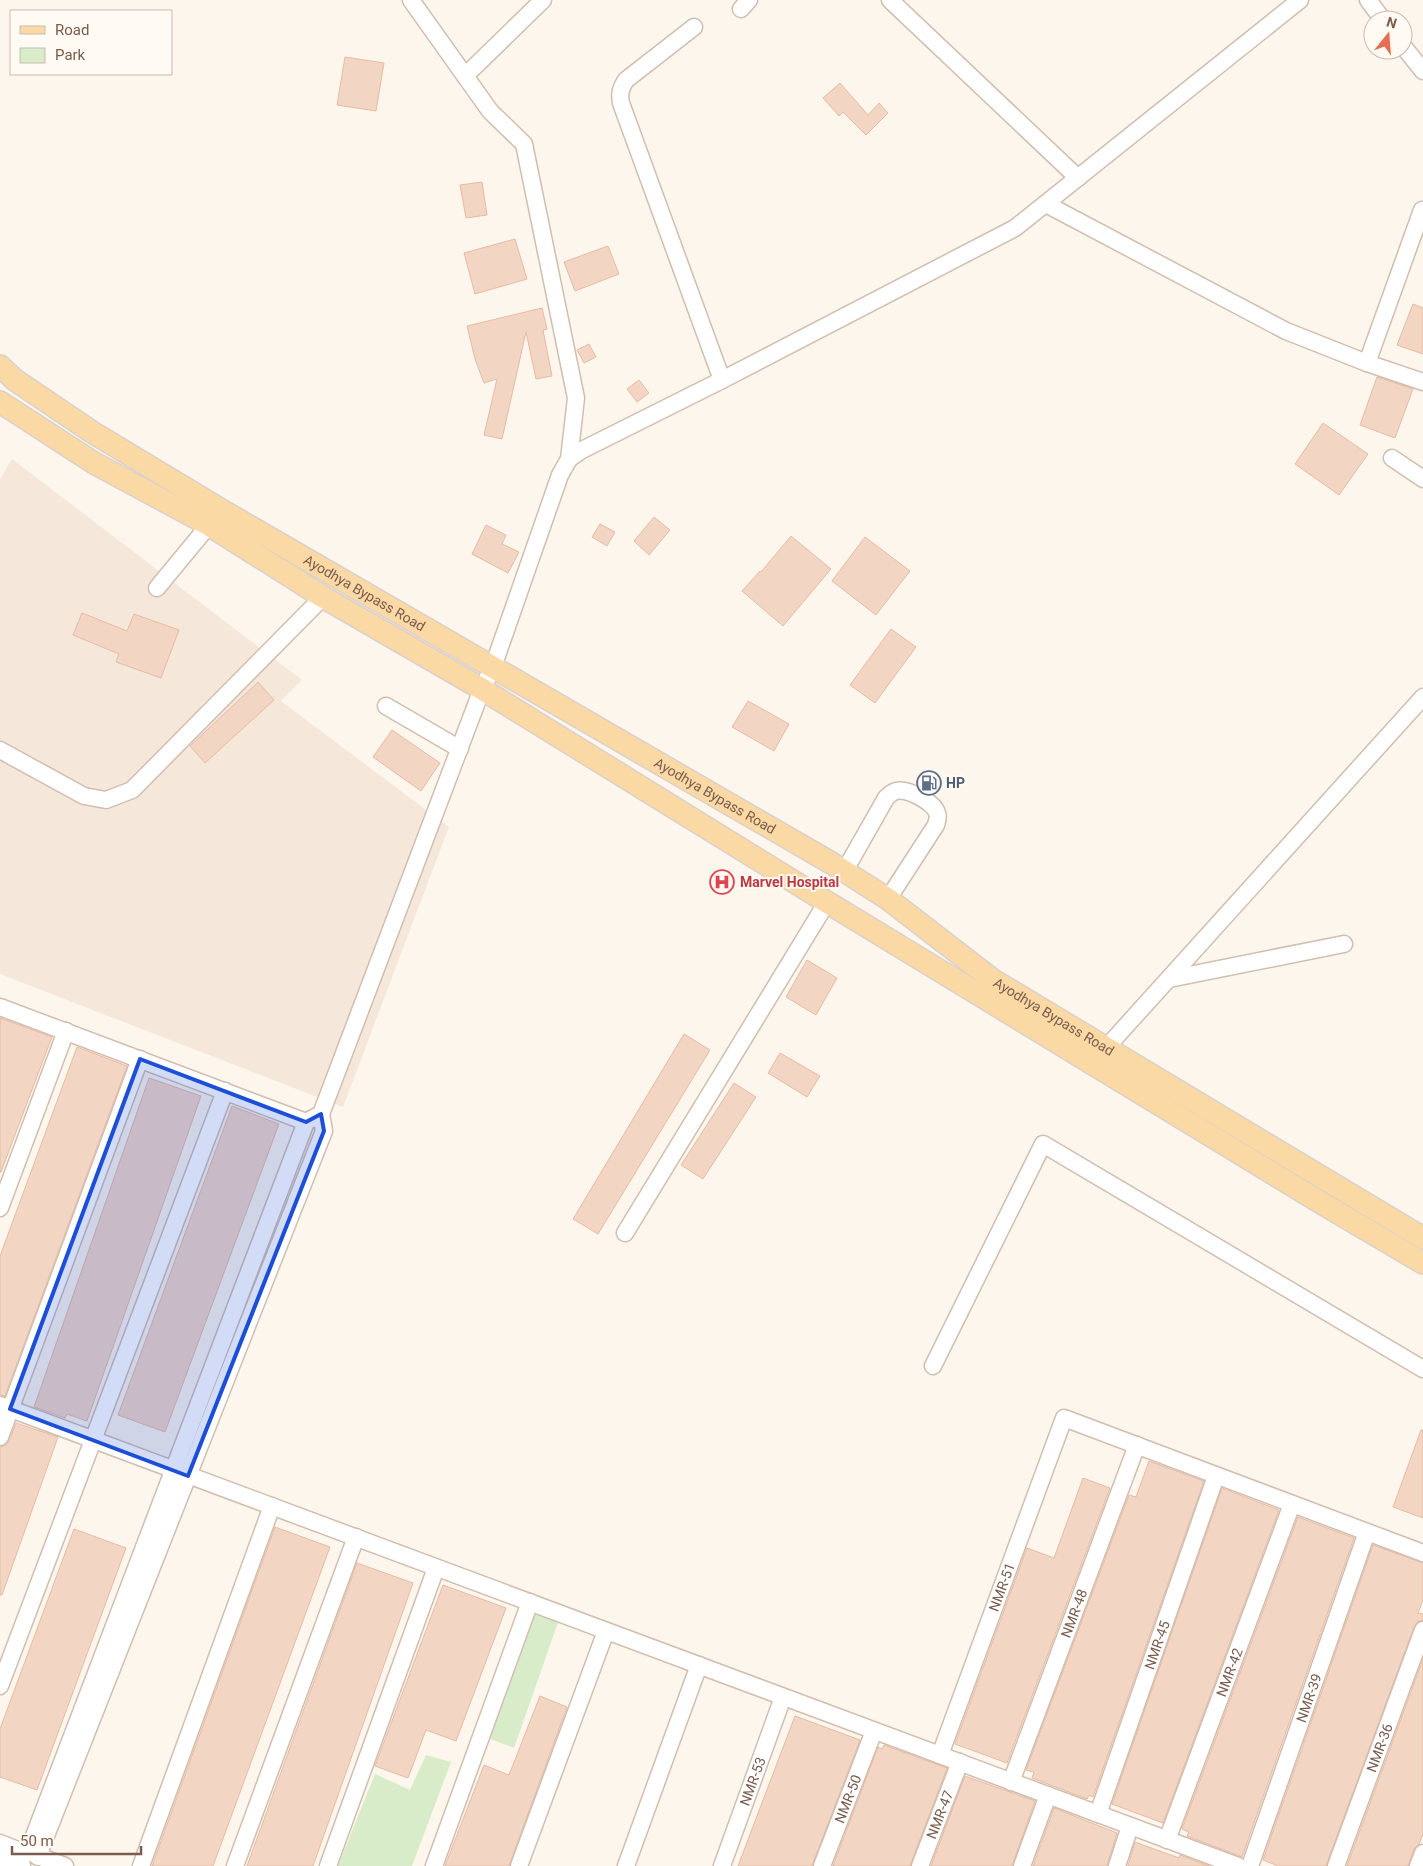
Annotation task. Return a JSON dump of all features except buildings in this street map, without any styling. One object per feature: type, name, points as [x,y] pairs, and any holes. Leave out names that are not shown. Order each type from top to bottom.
[{"type":"main road","name":"Ayodhya Bypass Road","points":[[0,366],[15,380],[92,432],[222,511],[844,872],[888,900],[993,980],[1423,1238]]},
{"type":"main road","name":"Ayodhya Bypass Road","points":[[0,402],[94,463],[209,525],[323,597],[482,689],[827,902],[1309,1196],[1423,1263]]},
{"type":"main road","points":[[827,902],[844,872]]},
{"type":"main road","points":[[870,928],[888,900]]},
{"type":"street","points":[[29,1860],[181,1474],[324,1131],[321,1114],[482,689],[493,667],[560,475],[569,459],[576,398],[524,144],[490,111],[411,0]]},
{"type":"street","points":[[466,76],[543,0]]},
{"type":"street","points":[[890,0],[1078,178]]},
{"type":"street","points":[[569,459],[582,450],[722,380],[1015,228],[1300,0]]},
{"type":"street","points":[[694,26],[626,80],[621,88],[620,95],[621,103],[722,380]]},
{"type":"street","points":[[1413,59],[1423,72]]},
{"type":"street","points":[[1046,204],[1286,331],[1423,382]]},
{"type":"street","points":[[1368,363],[1422,210]]},
{"type":"street","points":[[1392,458],[1423,479]]},
{"type":"street","points":[[157,588],[209,525]]},
{"type":"street","points":[[0,750],[84,796],[106,800],[132,790],[323,597]]},
{"type":"street","points":[[1106,1048],[1423,697]]},
{"type":"street","points":[[386,706],[460,749]]},
{"type":"street","points":[[844,872],[886,798],[891,794],[904,790],[911,792],[934,806],[937,812],[936,825],[888,900]]},
{"type":"street","points":[[625,1233],[827,902]]},
{"type":"street","points":[[1169,979],[1344,944]]},
{"type":"street","points":[[0,1007],[140,1058],[306,1122]]},
{"type":"street","points":[[0,1208],[66,1032]]},
{"type":"street","points":[[0,1438],[5,1407],[140,1058]]},
{"type":"street","points":[[0,1686],[225,1091]]},
{"type":"street","points":[[181,1474],[306,1122],[321,1114]]},
{"type":"street","points":[[933,1366],[1044,1144],[1423,1369]]},
{"type":"street","points":[[5,1407],[960,1762],[1231,1865]]},
{"type":"street","name":"NMR-51","points":[[940,1755],[1064,1418],[1137,1445]]},
{"type":"street","points":[[1137,1445],[1423,1553]]},
{"type":"street","name":"NMR-48","points":[[1011,1782],[1137,1445]]},
{"type":"street","name":"NMR-45","points":[[1098,1814],[1216,1476]]},
{"type":"street","name":"NMR-42","points":[[1167,1840],[1292,1504]]},
{"type":"street","points":[[141,1866],[272,1506]]},
{"type":"street","name":"NMR-39","points":[[1250,1866],[1367,1532]]},
{"type":"street","points":[[235,1866],[356,1537]]},
{"type":"street","points":[[328,1866],[436,1568]]},
{"type":"street","points":[[434,1866],[530,1602]]},
{"type":"street","name":"NMR-36","points":[[1336,1866],[1423,1630]]},
{"type":"street","points":[[519,1866],[606,1631]]},
{"type":"street","points":[[626,1866],[699,1665]]},
{"type":"street","name":"NMR-53","points":[[722,1866],[783,1696]]},
{"type":"street","name":"NMR-50","points":[[822,1866],[874,1731]]},
{"type":"street","name":"NMR-47","points":[[920,1866],[960,1762]]},
{"type":"street","points":[[1022,1866],[1048,1795]]},
{"type":"street","points":[[1117,1866],[1130,1826]]},
{"type":"street","points":[[0,1843],[29,1860]]},
{"type":"street","points":[[1418,1866],[1423,1853]]},
{"type":"street","points":[[0,1858],[29,1860],[65,1866]]},
{"type":"highlighted area","points":[[140,1059],[306,1122],[321,1114],[324,1131],[188,1476],[10,1409]]},
{"type":"shaded area","points":[[12,459],[302,680],[281,701],[449,827],[343,1107],[0,974],[0,479]]},
{"type":"green space","points":[[530,1602],[561,1614],[514,1748],[477,1734]]},
{"type":"green space","points":[[426,1755],[451,1762],[412,1866],[338,1866],[375,1774],[410,1790]]},
{"type":"place","name":"HP","points":[[929,783]]},
{"type":"place","name":"Marvel Hospital","points":[[722,882]]}]
